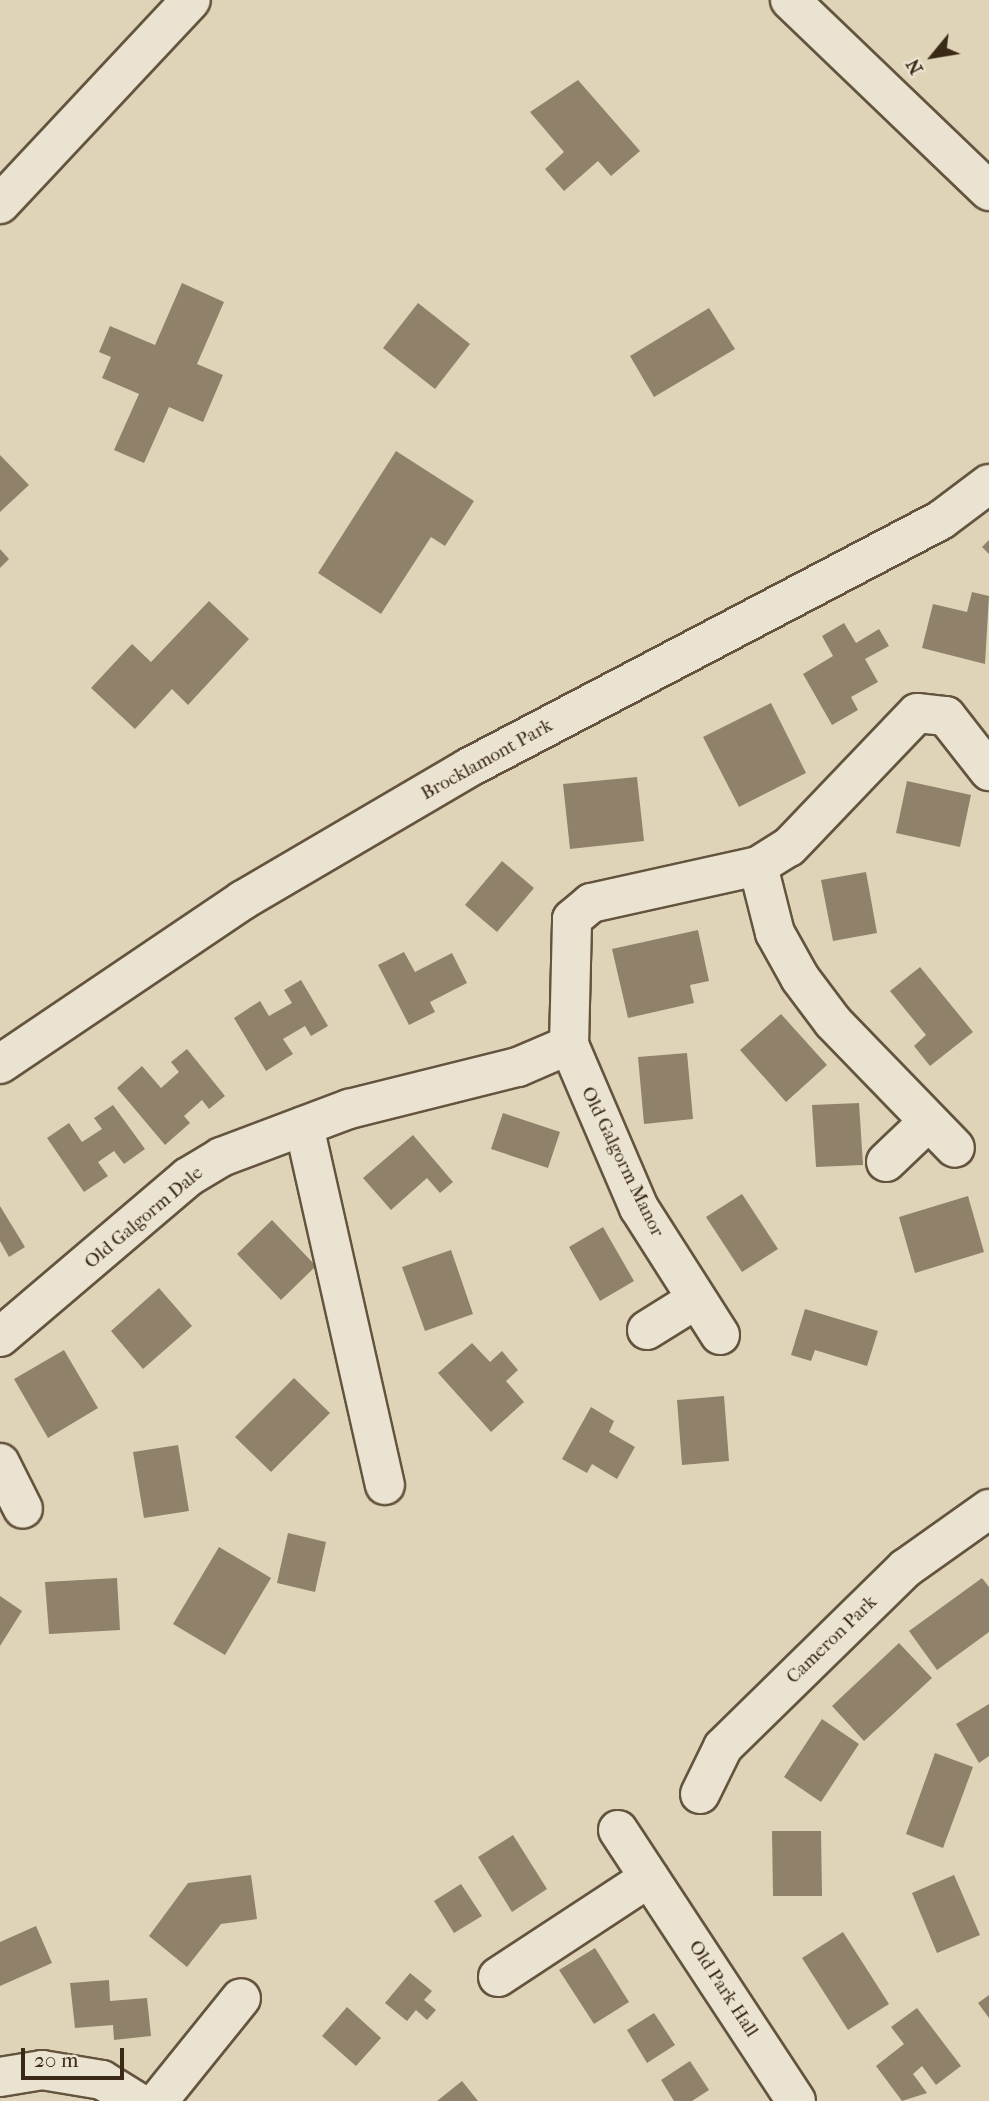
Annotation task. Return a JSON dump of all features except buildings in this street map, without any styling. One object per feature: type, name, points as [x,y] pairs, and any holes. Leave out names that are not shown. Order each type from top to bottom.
[{"type":"street","points":[[0,204],[191,0]]},
{"type":"street","points":[[790,0],[989,191]]},
{"type":"street","name":"Brocklamont Park","points":[[0,1064],[267,886],[468,768],[941,520],[989,484]]},
{"type":"street","name":"Old Galgorm Manor","points":[[720,1335],[695,1300],[639,1208],[569,1045],[572,919],[612,897],[758,866],[826,814],[917,713],[946,716],[989,771]]},
{"type":"street","points":[[758,866],[775,933],[800,978],[942,1134],[886,1162]]},
{"type":"street","name":"Old Galgorm Dale","points":[[0,1337],[188,1177],[304,1126],[518,1067],[569,1045]]},
{"type":"street","points":[[304,1126],[385,1485]]},
{"type":"street","points":[[647,1330],[695,1300]]},
{"type":"street","points":[[0,1464],[23,1509]]},
{"type":"street","name":"Cameron Park","points":[[700,1794],[732,1738],[906,1568],[989,1509]]},
{"type":"street","name":"Old Park Hall","points":[[618,1830],[796,2101]]},
{"type":"street","points":[[498,1977],[649,1878]]},
{"type":"street","points":[[158,2101],[241,1998]]},
{"type":"street","points":[[0,2077],[41,2070],[102,2080],[136,2101]]}]
